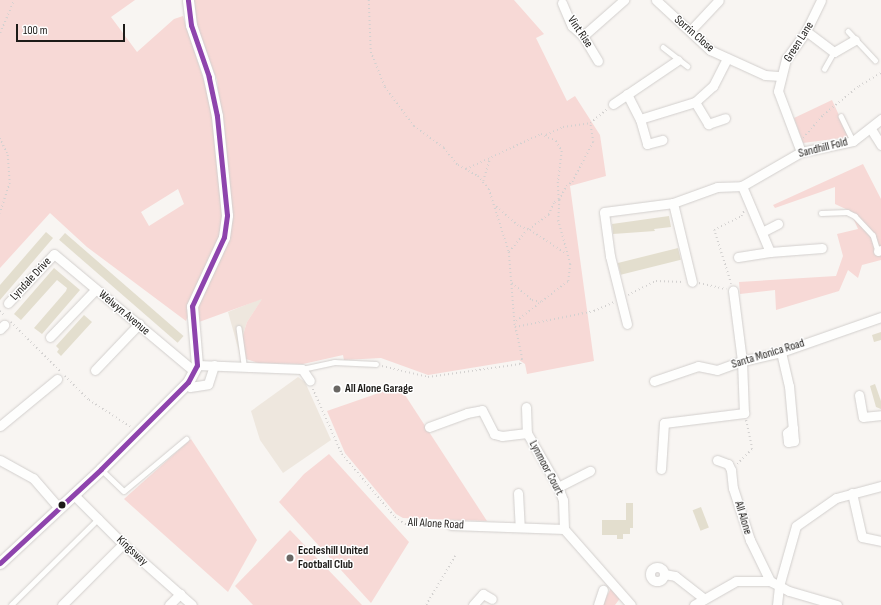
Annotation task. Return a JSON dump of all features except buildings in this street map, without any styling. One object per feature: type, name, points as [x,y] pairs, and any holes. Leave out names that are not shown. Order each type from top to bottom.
[{"type":"street","points":[[0,563],[100,469],[188,382],[196,368],[192,306],[224,237],[227,215],[217,116],[209,78],[191,25],[188,0]]},
{"type":"street","points":[[583,36],[623,0]]},
{"type":"street","name":"Sorrin Close","points":[[656,0],[704,45],[727,58],[740,62],[765,75],[781,76]]},
{"type":"street","points":[[690,31],[719,0]]},
{"type":"street","name":"Green Lane","points":[[800,148],[778,91],[786,59],[806,31],[821,0]]},
{"type":"street","name":"Vint Rise","points":[[562,3],[572,26],[583,36],[598,61]]},
{"type":"street","points":[[806,31],[834,52],[855,40]]},
{"type":"street","points":[[640,119],[695,102],[713,86],[727,58]]},
{"type":"street","points":[[614,104],[678,60]]},
{"type":"street","points":[[627,94],[640,119],[647,144],[662,140]]},
{"type":"street","points":[[695,102],[708,124],[725,118]]},
{"type":"street","name":"Sandhill Fold","points":[[742,186],[800,148],[853,141],[871,129],[881,119]]},
{"type":"street","points":[[871,129],[881,145]]},
{"type":"street","points":[[627,324],[610,256],[604,212],[673,203],[717,187],[742,186],[770,252]]},
{"type":"street","points":[[673,203],[692,282]]},
{"type":"street","points":[[762,232],[778,224]]},
{"type":"street","points":[[738,257],[770,252],[822,248]]},
{"type":"street","name":"Welwyn Avenue","points":[[54,254],[139,324],[196,368]]},
{"type":"street","name":"Lyndale Drive","points":[[8,303],[54,254]]},
{"type":"street","points":[[50,337],[96,289]]},
{"type":"street","points":[[660,469],[664,423],[744,413],[742,361],[733,291]]},
{"type":"street","name":"Santa Monica Road","points":[[654,381],[698,366],[718,370],[742,361],[780,352],[881,317]]},
{"type":"street","points":[[95,370],[139,324]]},
{"type":"street","points":[[780,352],[789,386],[794,441]]},
{"type":"street","points":[[196,368],[214,365],[302,368],[310,381]]},
{"type":"street","points":[[190,387],[208,384],[214,365]]},
{"type":"street","points":[[0,426],[57,379]]},
{"type":"street","points":[[859,395],[863,417],[881,415]]},
{"type":"street","name":"Lynmoor Court","points":[[526,406],[527,432],[558,487],[563,500],[564,528]]},
{"type":"street","name":"Lynmoor Court","points":[[429,427],[467,413],[482,410],[494,434],[502,436],[527,432]]},
{"type":"street","points":[[0,460],[33,478],[59,508]]},
{"type":"street","points":[[717,460],[728,464],[731,470]]},
{"type":"street","name":"All Alone","points":[[731,470],[733,488],[750,540],[770,581]]},
{"type":"street","points":[[558,487],[590,471]]},
{"type":"street","points":[[777,605],[779,586],[796,526],[836,498],[881,486]]},
{"type":"street","points":[[518,493],[520,527]]},
{"type":"street","points":[[852,493],[862,537],[881,540]]},
{"type":"street","name":"Kingsway","points":[[74,494],[123,544],[192,605]]},
{"type":"street","name":"All Alone Road","points":[[451,525],[564,528]]},
{"type":"street","points":[[564,528],[631,605]]},
{"type":"street","points":[[62,605],[123,544]]},
{"type":"street","points":[[664,574],[675,576],[704,599]]},
{"type":"street","points":[[694,605],[736,581],[770,581],[779,586],[837,605]]},
{"type":"street","points":[[598,605],[602,590]]},
{"type":"street","points":[[169,605],[180,594]]},
{"type":"street","points":[[473,605],[483,594],[492,599]]},
{"type":"lane","points":[[848,31],[875,60]]},
{"type":"lane","points":[[663,47],[687,66]]},
{"type":"lane","points":[[824,69],[834,52]]},
{"type":"lane","points":[[841,116],[853,141]]},
{"type":"lane","points":[[820,213],[847,212],[856,216],[873,235],[879,251]]},
{"type":"lane","points":[[239,328],[244,365]]},
{"type":"lane","points":[[302,368],[334,362],[376,364]]},
{"type":"lane","points":[[100,469],[124,491],[186,439]]},
{"type":"lane","points":[[11,605],[99,518]]},
{"type":"path","points":[[0,33],[14,0]]},
{"type":"path","points":[[369,0],[371,52],[385,87],[414,126],[444,148],[458,165],[483,181],[489,189],[508,252],[516,321],[515,327],[522,359],[520,364],[428,377],[376,364]]},
{"type":"path","points":[[800,148],[823,114],[859,86],[881,73]]},
{"type":"path","points":[[466,169],[542,134],[546,135],[563,127],[590,124],[614,104]]},
{"type":"path","points":[[508,252],[524,231],[528,230],[549,215],[554,203],[559,200],[566,186],[572,182],[593,142],[590,124]]},
{"type":"path","points":[[516,321],[568,281],[570,264],[565,253],[558,221],[558,182],[562,151],[556,141],[546,135]]},
{"type":"path","points":[[0,138],[8,155],[10,183],[0,213]]},
{"type":"path","points":[[483,181],[490,158]]},
{"type":"path","points":[[515,327],[594,311],[656,281],[692,282],[733,291],[714,230],[741,216],[747,206],[747,195]]},
{"type":"path","points":[[495,206],[518,226],[531,230],[565,253]]},
{"type":"path","points":[[512,283],[532,300],[541,302]]},
{"type":"path","points":[[0,311],[89,400],[138,431]]},
{"type":"path","name":"All Alone Road","points":[[310,381],[342,454],[395,518],[405,524],[451,525]]},
{"type":"path","points":[[731,470],[752,449],[744,413]]},
{"type":"path","points":[[426,605],[456,556]]},
{"type":"shaded area","points":[[0,0],[135,0],[111,17],[137,52],[174,19],[183,16],[213,109],[223,229],[186,321],[87,247],[50,213],[0,268]],"holes":[[[178,189],[184,204],[149,226],[141,212]]]},
{"type":"shaded area","points":[[192,0],[514,0],[544,34],[536,38],[567,101],[575,96],[600,135],[606,176],[570,186],[594,361],[527,374],[525,364],[519,360],[428,375],[381,358],[344,360],[343,355],[303,364],[258,363],[246,359],[242,338],[247,322],[262,299],[199,322],[196,303],[222,247],[225,148],[217,80],[197,27]]},
{"type":"shaded area","points":[[832,100],[849,137],[803,143],[794,118]]},
{"type":"shaded area","points":[[863,164],[881,199],[881,260],[862,265],[858,278],[848,270],[839,291],[776,310],[775,290],[740,294],[739,282],[836,276],[843,256],[837,234],[858,229],[850,211],[835,204],[835,187],[775,208],[773,205]]},
{"type":"shaded area","points":[[263,298],[247,322],[242,338],[246,359],[240,355],[228,312]]},
{"type":"shaded area","points":[[298,377],[305,382],[331,440],[283,473],[260,440],[251,411]]},
{"type":"shaded area","points":[[399,386],[487,521],[403,518],[396,514],[345,453],[327,411]]},
{"type":"shaded area","points":[[191,439],[257,540],[228,592],[124,499]]},
{"type":"shaded area","points":[[329,454],[409,542],[371,603],[279,502],[304,474]]},
{"type":"shaded area","name":"Eccleshill United Football Club","points":[[290,530],[362,605],[253,605],[235,586]]},
{"type":"shaded area","points":[[611,588],[621,597],[615,605],[602,605]]},
{"type":"transit line","points":[[0,563],[101,469],[188,382],[197,365],[192,306],[224,237],[227,215],[217,116],[209,77],[191,25],[188,0]]},
{"type":"place","name":"All Alone Garage","points":[[337,389]]},
{"type":"place","name":"Eccleshill United Football Club","points":[[290,558]]}]
